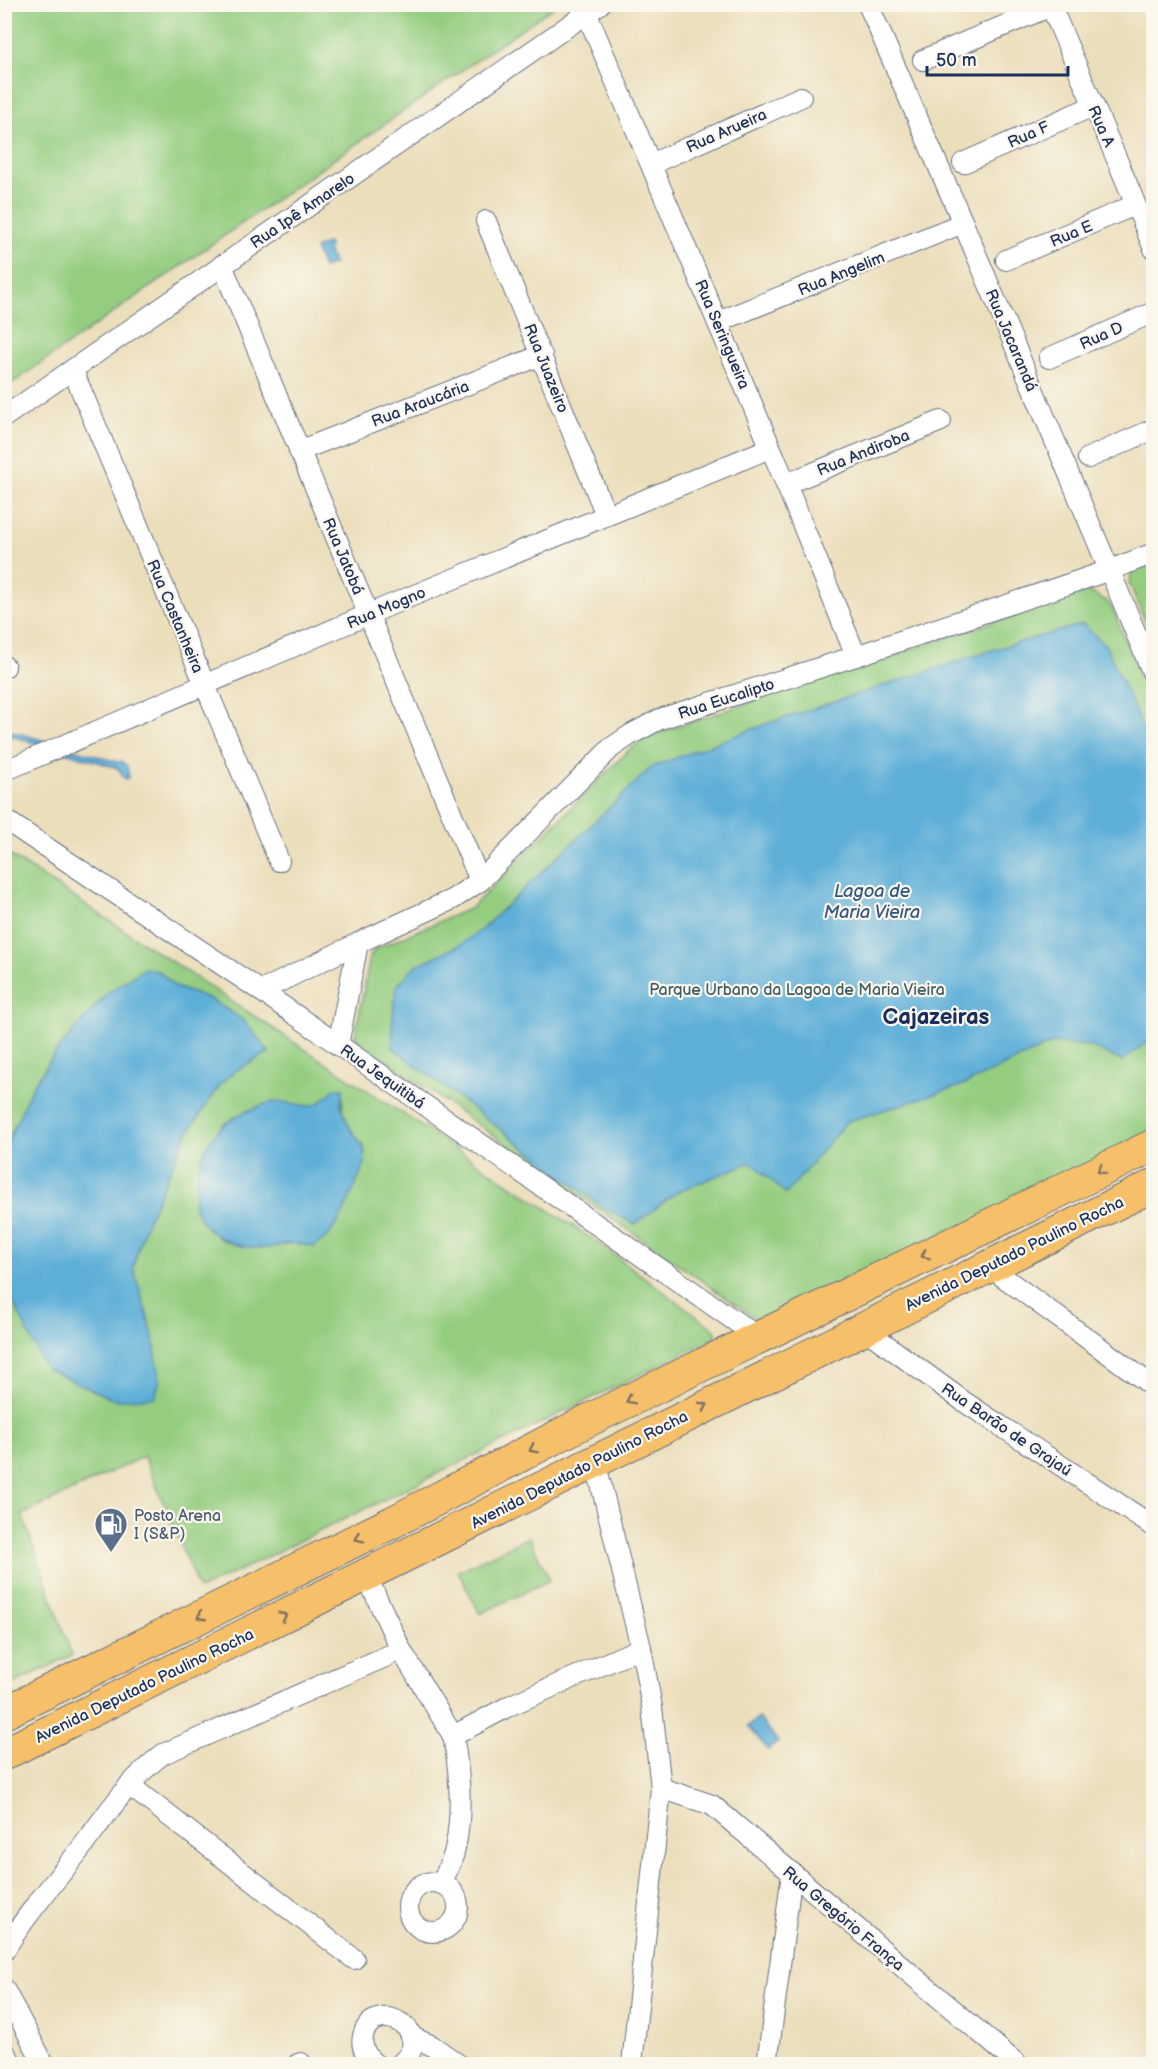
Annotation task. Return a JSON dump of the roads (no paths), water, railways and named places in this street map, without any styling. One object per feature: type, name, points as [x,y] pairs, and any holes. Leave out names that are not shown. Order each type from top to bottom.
[{"type":"main road","points":[[4,1713],[393,1522],[585,1422],[1154,1145]]},
{"type":"main road","name":"Avenida Deputado Paulino Rocha","points":[[4,1754],[1154,1185]]},
{"type":"main road","points":[[585,1422],[595,1460]]},
{"type":"street","name":"Rua Jacarandá","points":[[868,4],[1154,676]]},
{"type":"street","points":[[923,60],[1050,5]]},
{"type":"street","name":"Rua A","points":[[1050,5],[1154,249]]},
{"type":"street","name":"Rua Seringueira","points":[[594,9],[651,164],[856,656]]},
{"type":"street","name":"Rua Ipê Amarelo","points":[[4,417],[594,9]]},
{"type":"street","name":"Rua Arueira","points":[[651,164],[801,97]]},
{"type":"street","name":"Rua F","points":[[963,163],[1093,106]]},
{"type":"street","name":"Rua E","points":[[1006,260],[1135,205]]},
{"type":"street","name":"Rua Juazeiro","points":[[486,221],[606,515]]},
{"type":"street","name":"Rua Angelim","points":[[718,322],[963,224]]},
{"type":"street","name":"Rua Jatobá","points":[[222,265],[480,881]]},
{"type":"street","name":"Rua D","points":[[1048,358],[1154,312]]},
{"type":"street","name":"Rua Araucária","points":[[299,451],[542,355]]},
{"type":"street","name":"Rua Castanheira","points":[[73,371],[279,861]]},
{"type":"street","name":"Rua Andiroba","points":[[786,484],[941,421]]},
{"type":"street","points":[[1088,458],[1154,429]]},
{"type":"street","name":"Rua Mogno","points":[[4,771],[369,614],[770,448]]},
{"type":"street","name":"Rua Eucalipto","points":[[261,991],[358,943],[453,900],[480,881],[611,748],[660,719],[856,656],[1154,553]]},
{"type":"street","name":"Rua Jequitibá","points":[[4,819],[261,991],[758,1337]]},
{"type":"street","points":[[338,1045],[358,943]]},
{"type":"street","points":[[988,1266],[1154,1387]]},
{"type":"street","name":"Rua Barão de Grajaú","points":[[863,1328],[963,1401],[1154,1527]]},
{"type":"street","points":[[595,1460],[641,1648],[652,1707],[661,1788],[632,2064]]},
{"type":"street","points":[[366,1575],[400,1650],[453,1736],[460,1771],[459,1812],[455,1850],[441,1884]]},
{"type":"street","points":[[453,1736],[511,1705],[641,1648]]},
{"type":"street","points":[[4,1952],[129,1785],[149,1764],[163,1754],[400,1650]]},
{"type":"street","points":[[129,1785],[354,1959]]},
{"type":"street","name":"Rua Gregório França","points":[[661,1788],[712,1805],[1017,2064]]},
{"type":"street","points":[[766,2064],[792,1874]]},
{"type":"street","points":[[4,1989],[44,2064]]},
{"type":"street","points":[[375,2064],[365,2053],[363,2044],[366,2029],[379,2019],[395,2019],[403,2023],[411,2037],[410,2053],[400,2064]]},
{"type":"street","points":[[411,2037],[431,2045],[458,2064]]},
{"type":"street","points":[[4,2051],[12,2064]]},
{"type":"water","points":[[328,243],[330,248],[328,250],[334,264],[323,268],[315,249]]},
{"type":"water","name":"Lagoa de Maria Vieira","points":[[1083,624],[1106,646],[1153,751],[1153,1038],[1122,1061],[1089,1046],[1053,1043],[963,1085],[846,1122],[786,1194],[751,1162],[677,1192],[635,1224],[606,1209],[393,1048],[392,1025],[396,987],[415,966],[460,945],[482,929],[652,767],[766,724],[996,649]]},
{"type":"water","points":[[4,729],[121,761],[127,766],[129,777],[125,779],[118,768],[5,734]]},
{"type":"water","points":[[145,968],[160,972],[175,987],[210,999],[243,1020],[269,1052],[235,1071],[220,1085],[186,1135],[145,1226],[133,1267],[152,1332],[160,1380],[155,1397],[114,1400],[45,1368],[11,1297],[4,1265],[5,1148],[32,1087],[56,1052],[107,993]]},
{"type":"water","points":[[335,1088],[343,1088],[341,1105],[349,1127],[364,1148],[365,1163],[343,1214],[329,1235],[314,1247],[291,1243],[253,1248],[232,1243],[213,1233],[199,1217],[195,1207],[200,1161],[211,1139],[228,1122],[263,1105],[285,1102],[313,1105],[319,1103]]},
{"type":"water","points":[[759,1718],[778,1742],[768,1750],[748,1726]]},
{"type":"place","name":"Posto Arena I (S&P)","points":[[111,1553]]},
{"type":"district","name":"Cajazeiras","points":[[936,1016]]},
{"type":"park label","name":"Parque Urbano da Lagoa de Maria Vieira","points":[[797,989]]}]
